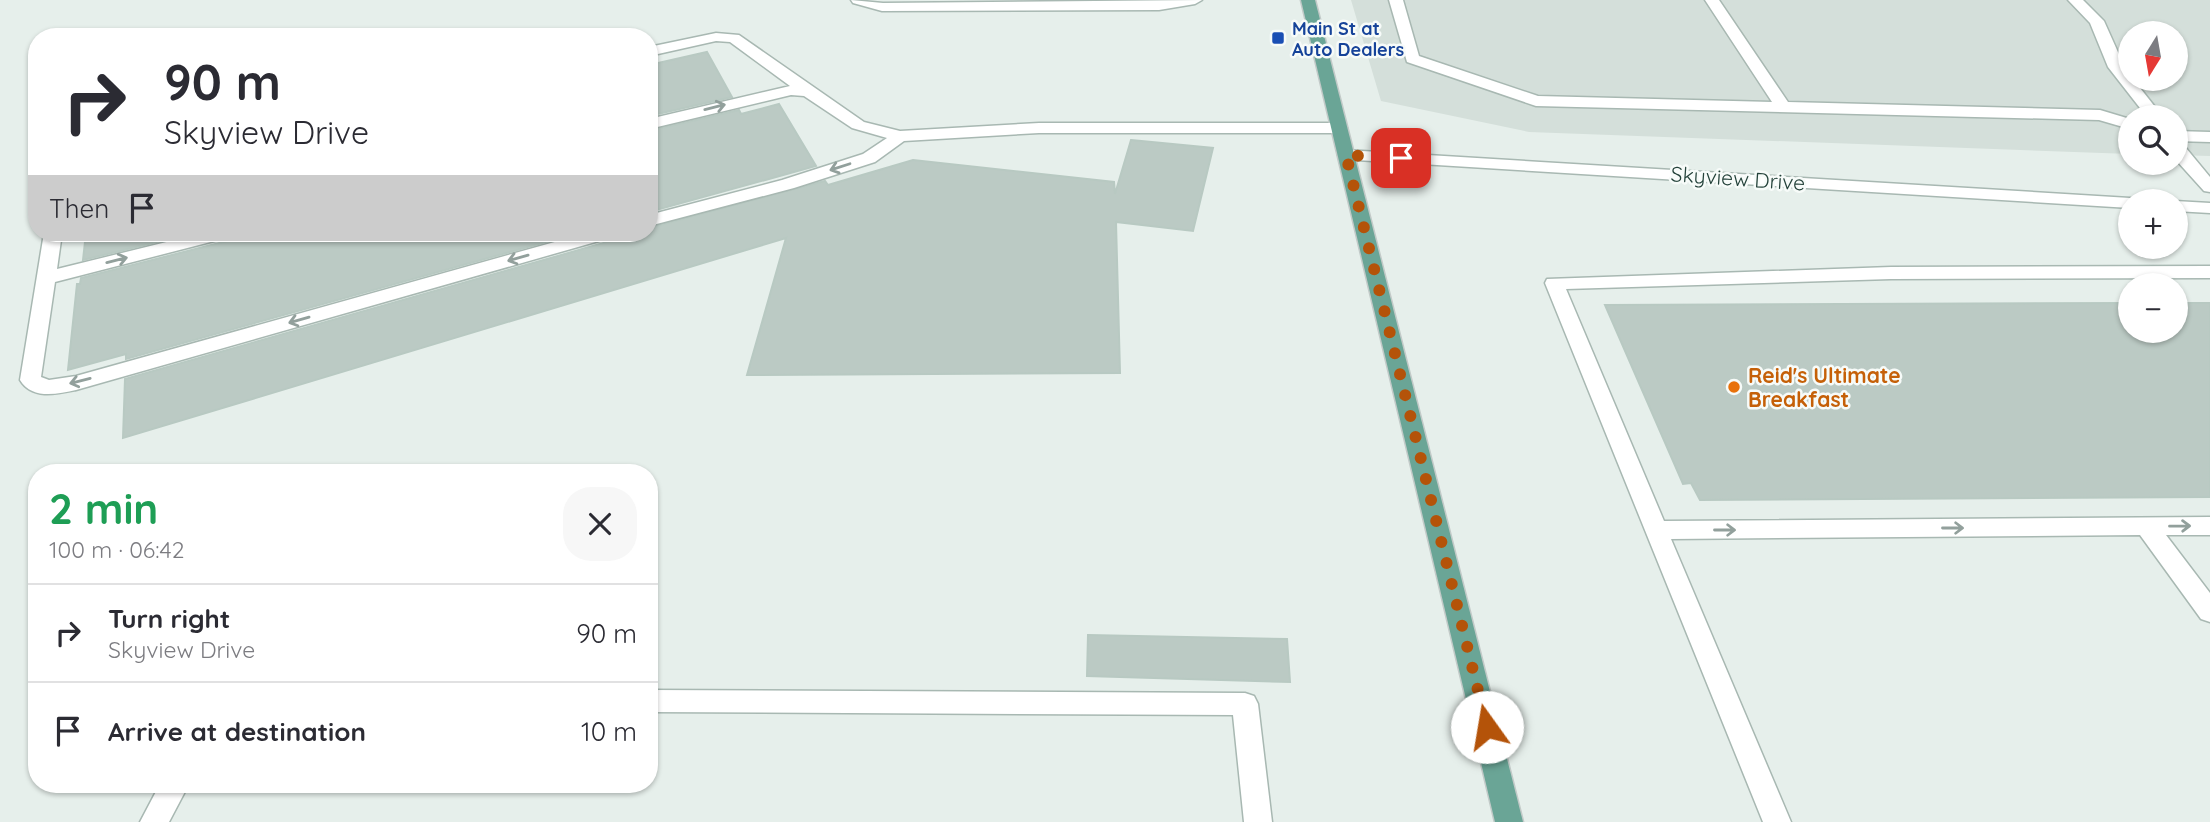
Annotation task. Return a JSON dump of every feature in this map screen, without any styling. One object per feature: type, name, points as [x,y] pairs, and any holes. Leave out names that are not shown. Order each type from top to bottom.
[{"type":"main road","points":[[1308,0],[1509,822]]},
{"type":"street","points":[[858,0],[882,7],[1159,6],[1195,0]]},
{"type":"street","points":[[1396,0],[1412,59],[1536,101],[2100,115],[2118,120]]},
{"type":"street","points":[[1712,0],[1783,107]]},
{"type":"street","points":[[2075,0],[2097,21],[2116,67],[2146,105]]},
{"type":"street","points":[[658,50],[716,37],[734,38],[858,125],[900,136],[1039,128],[1339,128]]},
{"type":"street","points":[[658,122],[771,93],[791,90],[808,92]]},
{"type":"street","points":[[658,219],[788,184],[869,158],[900,136]]},
{"type":"street","points":[[2188,136],[2210,137]]},
{"type":"street","name":"Skyview Drive","points":[[1346,155],[2118,202]]},
{"type":"street","points":[[2188,164],[2210,187]]},
{"type":"street","points":[[2188,207],[2210,208]]},
{"type":"street","points":[[52,242],[30,380],[47,388],[89,379],[575,242]]},
{"type":"street","points":[[46,278],[188,242]]},
{"type":"street","points":[[1777,822],[1554,283],[1891,273],[2210,272]]},
{"type":"street","points":[[2146,526],[2210,612]]},
{"type":"street","points":[[1657,530],[2210,526]]},
{"type":"street","points":[[658,701],[1245,704],[1258,822]]},
{"type":"street","points":[[154,822],[170,793]]},
{"type":"shaded area","points":[[1351,0],[2210,0],[2210,156],[2188,155],[2188,105],[2118,105],[2118,154],[1529,132],[1381,101]]},
{"type":"building","points":[[707,52],[732,97],[658,114],[658,63]]},
{"type":"building","points":[[779,104],[816,166],[658,210],[658,129],[739,110],[741,114]]},
{"type":"building","points":[[1131,140],[1213,148],[1193,231],[1116,222],[1120,373],[747,375],[786,238],[123,438],[125,379],[607,242],[658,242],[658,226],[825,181],[828,185],[913,160],[1114,182],[1115,194]]},
{"type":"building","points":[[85,242],[156,242],[83,260]]},
{"type":"building","points":[[223,242],[546,242],[126,359],[126,354],[68,370],[77,284],[80,284],[81,278]]},
{"type":"building","points":[[2118,303],[2118,343],[2188,343],[2188,303],[2210,303],[2210,497],[1700,500],[1691,483],[1683,484],[1605,305]]},
{"type":"building","points":[[1088,635],[1287,639],[1290,682],[1087,676]]},
{"type":"place","name":"Main St at Auto Dealers","points":[[1278,38]]},
{"type":"place","name":"Reid's Ultimate Breakfast","points":[[1734,387]]},
{"type":"route","points":[[1401,158],[1346,155],[1487,727]]}]
